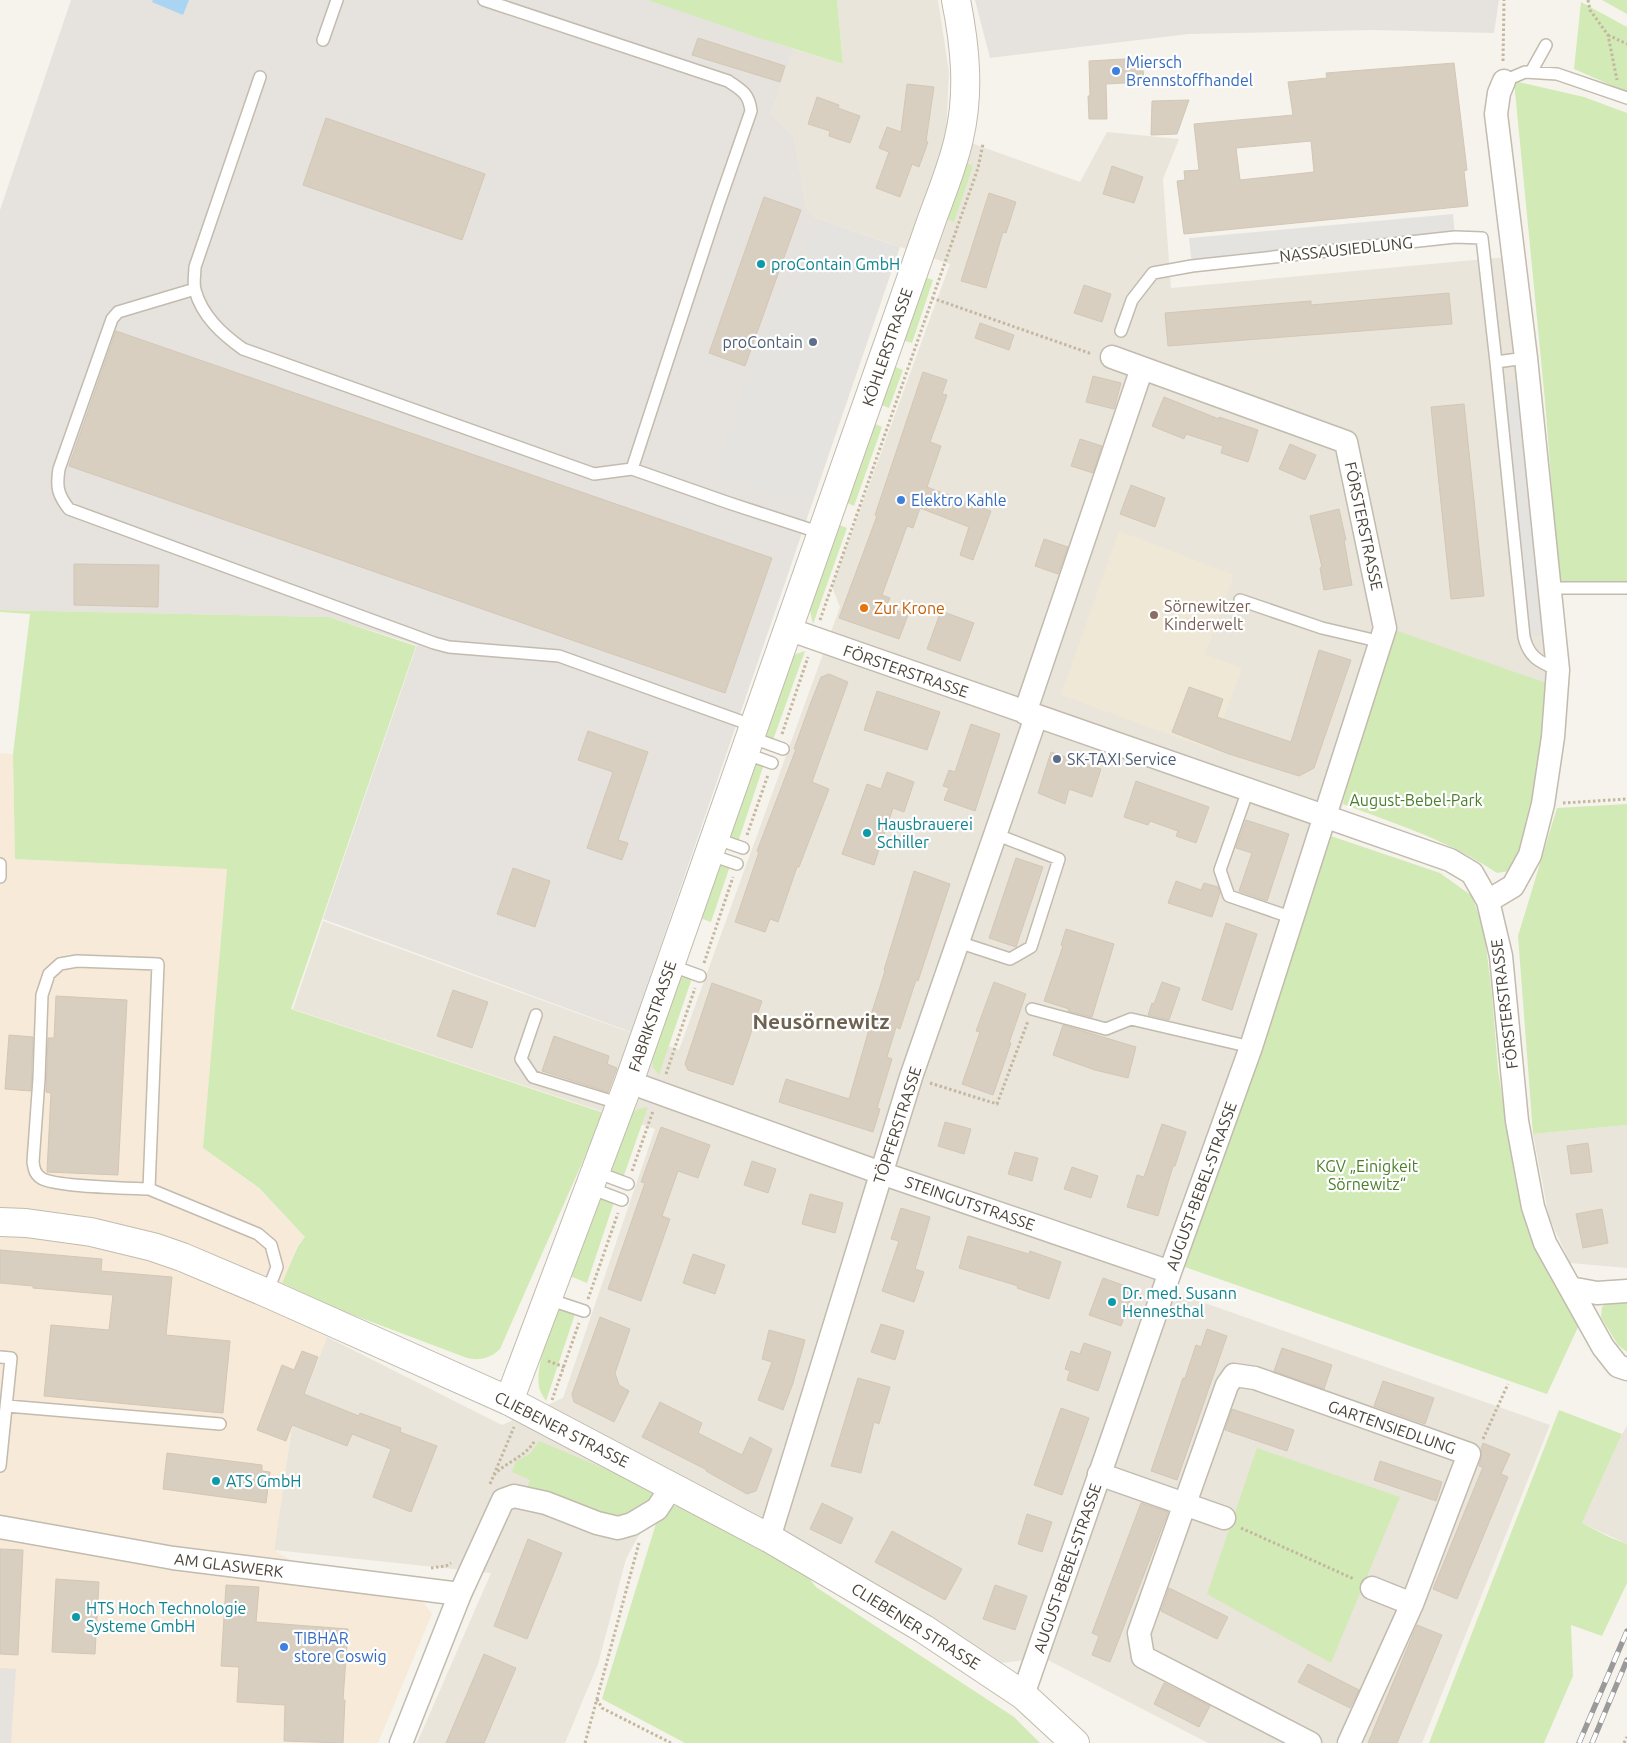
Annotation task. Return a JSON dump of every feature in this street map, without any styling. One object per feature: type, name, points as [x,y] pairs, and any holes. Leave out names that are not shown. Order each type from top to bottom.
[{"type":"street","name":"KÖHLERSTRASSE","points":[[788,629],[932,222],[959,138],[966,87],[965,54],[956,0]]},
{"type":"street","points":[[1488,901],[1513,886],[1530,855],[1543,804],[1553,737],[1558,670],[1526,358],[1496,114],[1499,93],[1504,81]]},
{"type":"street","name":"FÖRSTERSTRASSE","points":[[1112,357],[1346,442],[1385,628],[1326,817]]},
{"type":"street","points":[[1030,715],[1142,368]]},
{"type":"street","name":"FABRIKSTRASSE","points":[[508,1401],[625,1093],[788,629]]},
{"type":"street","name":"FÖRSTERSTRASSE","points":[[788,629],[1450,860],[1472,873],[1488,901],[1501,956],[1517,1121],[1533,1207],[1545,1243],[1603,1347],[1618,1366],[1627,1369]]},
{"type":"street","name":"TÖPFERSTRASSE","points":[[770,1538],[911,1077],[995,834],[1030,715]]},
{"type":"street","name":"AUGUST-BEBEL-STRASSE","points":[[1023,1696],[1170,1272],[1251,1048],[1326,817]]},
{"type":"street","name":"STEINGUTSTRASSE","points":[[625,1093],[659,1093],[881,1173],[1170,1272]]},
{"type":"street","name":"CLIEBENER STRASSE","points":[[0,1222],[26,1223],[91,1232],[153,1247],[182,1257],[508,1401],[534,1424],[672,1486],[770,1538],[924,1629],[1023,1696],[1075,1743]]},
{"type":"street","points":[[1570,1288],[1597,1293],[1627,1291]]},
{"type":"street","name":"GARTENSIEDLUNG","points":[[1310,1743],[1144,1657],[1139,1633],[1228,1385],[1234,1375],[1255,1378],[1469,1454],[1412,1604],[1350,1743]]},
{"type":"street","points":[[1099,1474],[1224,1518]]},
{"type":"street","points":[[401,1743],[460,1594],[503,1500],[514,1496],[546,1503],[618,1528],[641,1520],[657,1509],[672,1486]]},
{"type":"street","name":"AM GLASWERK","points":[[0,1527],[173,1558],[460,1594]]},
{"type":"street","points":[[1372,1588],[1412,1604]]},
{"type":"lane","points":[[323,40],[337,0]]},
{"type":"lane","points":[[484,0],[728,81],[740,88],[750,100],[751,111],[714,216],[632,469]]},
{"type":"lane","points":[[1531,72],[1546,45]]},
{"type":"lane","points":[[1504,81],[1525,72],[1557,74],[1624,97]]},
{"type":"lane","points":[[260,77],[195,267],[195,289],[206,315],[222,335],[243,349],[594,474],[632,469],[822,533]]},
{"type":"lane","name":"NASSAUSIEDLUNG","points":[[1121,332],[1132,300],[1153,273],[1192,266],[1456,237],[1482,238],[1524,637],[1526,645],[1536,660],[1558,670]]},
{"type":"lane","points":[[195,289],[118,312],[112,319],[59,469],[57,482],[60,498],[69,509],[434,643],[448,647],[559,656],[749,739],[780,748]]},
{"type":"lane","points":[[1496,362],[1526,358]]},
{"type":"lane","points":[[1550,588],[1627,588]]},
{"type":"lane","points":[[1240,600],[1322,628],[1369,639],[1380,645]]},
{"type":"lane","points":[[749,739],[772,763]]},
{"type":"lane","points":[[1248,790],[1220,870],[1229,896],[1293,918]]},
{"type":"lane","points":[[958,942],[1010,959],[1031,947],[1058,859],[995,834]]},
{"type":"lane","points":[[711,846],[743,848]]},
{"type":"lane","points":[[711,846],[737,864]]},
{"type":"lane","points":[[0,864],[0,877]]},
{"type":"lane","points":[[149,1189],[158,964],[77,961],[60,964],[48,974],[42,995],[40,1079],[33,1162],[35,1174],[43,1180],[61,1184],[149,1189],[258,1234],[271,1245],[277,1267],[267,1293]]},
{"type":"lane","points":[[670,965],[700,976]]},
{"type":"lane","points":[[1032,1009],[1106,1028],[1130,1018],[1251,1048]]},
{"type":"lane","points":[[536,1015],[521,1059],[533,1077],[625,1093]]},
{"type":"lane","points":[[593,1180],[628,1184]]},
{"type":"lane","points":[[593,1180],[622,1200]]},
{"type":"lane","points":[[548,1299],[584,1311]]},
{"type":"lane","points":[[0,1357],[11,1358],[0,1466]]},
{"type":"lane","points":[[7,1406],[220,1424]]},
{"type":"path","points":[[1504,0],[1502,47],[1504,81]]},
{"type":"path","points":[[1588,0],[1590,10],[1608,35],[1624,97]]},
{"type":"path","points":[[1608,35],[1627,44]]},
{"type":"path","points":[[932,298],[1100,357],[1112,357]]},
{"type":"path","points":[[780,748],[814,638],[855,522]]},
{"type":"path","points":[[743,848],[772,763]]},
{"type":"path","points":[[1543,804],[1627,799]]},
{"type":"path","points":[[628,1184],[737,864]]},
{"type":"path","points":[[911,1077],[997,1104],[1032,1009]]},
{"type":"path","points":[[494,1475],[509,1462],[526,1453],[534,1443],[534,1424],[584,1311],[622,1200]]},
{"type":"path","points":[[1469,1454],[1481,1444],[1508,1384]]},
{"type":"path","points":[[487,1491],[514,1426],[534,1424]]},
{"type":"path","points":[[1224,1518],[1251,1533],[1372,1588]]},
{"type":"path","points":[[585,1743],[640,1540],[641,1520]]},
{"type":"path","points":[[427,1569],[446,1566],[452,1562]]},
{"type":"path","points":[[597,1699],[602,1708],[671,1743]]},
{"type":"path","points":[[1624,1743],[1627,1737]]},
{"type":"shaded area","name":"proContain","points":[[71,0],[647,0],[794,49],[771,114],[794,136],[806,207],[816,218],[900,247],[631,1032],[323,919],[417,645],[329,617],[0,610],[0,210]]},
{"type":"shaded area","points":[[837,0],[938,0],[949,72],[946,134],[1080,182],[1107,132],[1179,139],[1163,179],[1171,288],[1507,257],[1549,684],[1356,744],[1343,804],[1171,1291],[1550,1425],[1422,1743],[1208,1743],[1044,1658],[1001,1663],[846,1572],[672,1474],[626,1559],[598,1664],[565,1743],[417,1743],[491,1573],[274,1550],[292,1425],[327,1337],[502,1425],[563,1398],[655,1129],[293,1009],[323,921],[679,1050],[840,607],[832,587],[950,264],[816,218],[806,207],[794,136],[771,114],[794,49],[843,64]]},
{"type":"shaded area","points":[[975,0],[1499,0],[1494,33],[1372,30],[1188,34],[990,58]]},
{"type":"shaded area","points":[[1453,214],[1455,237],[1192,266],[1189,238]]},
{"type":"shaded area","name":"proContain","points":[[816,222],[898,247],[812,490],[788,497],[716,473],[779,292],[794,286]]},
{"type":"shaded area","points":[[1520,382],[1545,635],[1524,637],[1499,384]]},
{"type":"shaded area","name":"Sörnewitzer Kinderwelt","points":[[1119,531],[1234,575],[1205,655],[1242,668],[1212,750],[1061,695]]},
{"type":"shaded area","points":[[0,753],[13,754],[15,859],[227,869],[203,1148],[258,1188],[305,1237],[297,1246],[271,1310],[327,1337],[292,1425],[274,1550],[332,1586],[406,1596],[423,1602],[432,1614],[378,1743],[0,1743]]},
{"type":"shaded area","points":[[1627,1125],[1627,1268],[1570,1263],[1549,1217],[1533,1134]]},
{"type":"shaded area","points":[[1627,1426],[1627,1544],[1582,1523]]},
{"type":"shaded area","points":[[0,1668],[16,1669],[11,1743],[0,1743]]},
{"type":"green space","points":[[647,0],[837,0],[843,64],[756,37]]},
{"type":"green space","points":[[1602,0],[1627,0],[1627,14]]},
{"type":"green space","points":[[1581,2],[1627,27],[1627,92],[1574,69]]},
{"type":"green space","points":[[1514,81],[1584,97],[1627,113],[1627,582],[1559,581],[1545,401]]},
{"type":"green space","points":[[964,162],[973,166],[954,222],[944,218]]},
{"type":"green space","points":[[924,277],[933,280],[912,343],[902,340]]},
{"type":"green space","points":[[893,366],[903,370],[889,408],[879,404]]},
{"type":"green space","points":[[873,423],[882,427],[854,506],[845,502]]},
{"type":"green space","points":[[837,524],[847,528],[813,624],[809,606]]},
{"type":"green space","points":[[0,610],[329,617],[416,646],[291,1009],[604,1113],[500,1349],[493,1355],[481,1359],[467,1358],[340,1310],[282,1283],[298,1246],[305,1237],[259,1188],[203,1148],[227,869],[15,859],[13,754],[30,614],[0,612]]},
{"type":"green space","name":"August-Bebel-Park","points":[[1392,629],[1549,684],[1532,819],[1520,860],[1509,871],[1497,873],[1442,842],[1343,804],[1356,744]]},
{"type":"green space","points":[[805,651],[773,740],[760,736],[790,660],[796,654]]},
{"type":"green space","points":[[752,760],[764,764],[738,842],[726,837]]},
{"type":"green space","points":[[1627,804],[1627,1125],[1533,1134],[1518,936],[1557,808]]},
{"type":"green space","name":"KGV „Einigkeit Sörnewitz“","points":[[1328,835],[1440,873],[1472,896],[1484,930],[1498,1070],[1515,1178],[1540,1256],[1579,1325],[1547,1394],[1182,1266]]},
{"type":"green space","points":[[716,862],[730,866],[711,922],[697,917]]},
{"type":"green space","points":[[678,972],[692,978],[659,1075],[653,1067],[652,1055]]},
{"type":"green space","points":[[648,1107],[623,1178],[607,1172],[628,1117],[637,1110]]},
{"type":"green space","points":[[597,1197],[614,1202],[587,1283],[570,1276]]},
{"type":"green space","points":[[1627,1300],[1627,1352],[1618,1345],[1601,1317],[1602,1307],[1608,1302]]},
{"type":"green space","points":[[558,1308],[575,1314],[546,1401],[538,1382],[539,1372],[544,1349]]},
{"type":"green space","points":[[1559,1410],[1622,1434],[1582,1523],[1627,1544],[1627,1583],[1602,1636],[1571,1625],[1573,1676],[1544,1743],[1429,1743]]},
{"type":"green space","points":[[539,1441],[622,1476],[656,1493],[650,1504],[618,1520],[527,1487],[530,1480],[512,1472],[516,1461],[530,1454]]},
{"type":"green space","points":[[1257,1448],[1400,1497],[1331,1663],[1207,1594]]},
{"type":"green space","points":[[679,1503],[746,1539],[808,1577],[816,1587],[1014,1717],[1040,1743],[685,1743],[602,1699],[658,1517]]},
{"type":"water","points":[[153,0],[189,0],[183,15],[152,2]]},
{"type":"building","points":[[698,38],[785,66],[780,82],[692,55]]},
{"type":"building","name":"Miersch Brennstoffhandel","points":[[1142,58],[1144,82],[1106,84],[1107,119],[1089,119],[1089,61]]},
{"type":"building","points":[[1454,63],[1467,170],[1464,171],[1468,206],[1184,234],[1177,181],[1185,180],[1184,171],[1199,170],[1194,124],[1293,115],[1288,82],[1327,78],[1326,73]],"holes":[[[1311,141],[1314,172],[1240,180],[1236,148]]]},
{"type":"building","points":[[907,84],[934,87],[926,141],[928,142],[919,167],[912,164],[900,197],[876,188],[889,152],[879,148],[887,127],[901,132]]},
{"type":"building","points":[[817,97],[839,105],[838,108],[860,116],[850,143],[829,136],[830,131],[808,124]]},
{"type":"building","points":[[1189,100],[1177,134],[1151,135],[1152,101]]},
{"type":"building","points":[[326,118],[485,174],[462,240],[303,185]]},
{"type":"building","points":[[1112,166],[1143,177],[1134,203],[1103,194]]},
{"type":"building","points":[[989,193],[1016,202],[1006,233],[1003,232],[986,288],[961,281]]},
{"type":"building","name":"proContain GmbH","points":[[764,197],[801,210],[745,366],[709,353]]},
{"type":"building","points":[[1084,285],[1111,294],[1102,322],[1074,313]]},
{"type":"building","points":[[1449,293],[1452,324],[1168,346],[1165,313],[1311,301],[1311,305]]},
{"type":"building","points":[[980,323],[1014,335],[1009,350],[975,338]]},
{"type":"building","points":[[116,331],[772,558],[725,693],[69,466]]},
{"type":"building","points":[[923,372],[947,380],[942,394],[947,395],[930,442],[941,446],[927,487],[991,511],[973,560],[960,555],[969,527],[920,508],[913,528],[907,526],[882,595],[890,598],[886,607],[908,615],[899,639],[839,618],[877,516],[875,515]]},
{"type":"building","points":[[1093,376],[1121,383],[1114,409],[1086,402]]},
{"type":"building","points":[[1164,397],[1219,419],[1219,417],[1258,430],[1248,462],[1221,453],[1223,446],[1186,434],[1184,439],[1152,426]]},
{"type":"building","points":[[1464,404],[1484,596],[1451,599],[1431,407]]},
{"type":"building","points":[[1080,439],[1102,446],[1093,473],[1071,466]]},
{"type":"building","points":[[1290,444],[1316,455],[1305,480],[1279,469]]},
{"type":"building","points":[[1131,485],[1165,498],[1155,527],[1120,514]]},
{"type":"building","points":[[1339,509],[1346,540],[1344,540],[1352,585],[1324,590],[1320,568],[1322,567],[1310,516]]},
{"type":"building","points":[[1044,539],[1068,547],[1058,574],[1035,566]]},
{"type":"building","points":[[74,564],[159,565],[158,607],[74,605]]},
{"type":"building","points":[[941,611],[974,623],[960,661],[927,649]]},
{"type":"building","points":[[1319,650],[1351,660],[1314,768],[1299,776],[1229,754],[1172,732],[1189,687],[1223,699],[1217,717],[1291,742]]},
{"type":"building","points":[[829,674],[848,682],[812,782],[829,789],[799,867],[797,867],[778,922],[770,919],[765,932],[735,922],[759,852],[757,851],[796,749],[794,749],[811,702],[821,677]]},
{"type":"building","points":[[877,691],[940,712],[927,750],[864,730]]},
{"type":"building","points":[[971,724],[1000,734],[975,811],[944,800],[949,788],[943,786],[949,770],[955,772]]},
{"type":"building","points":[[588,731],[648,752],[618,840],[628,843],[622,860],[587,848],[613,772],[578,760]]},
{"type":"building","points":[[1051,752],[1101,769],[1092,797],[1069,789],[1065,804],[1038,793]]},
{"type":"building","name":"Hausbrauerei Schiller","points":[[887,772],[914,782],[904,812],[893,808],[874,865],[842,854],[867,784],[881,789]]},
{"type":"building","points":[[1136,781],[1209,807],[1196,843],[1176,836],[1178,831],[1150,821],[1148,825],[1124,817]]},
{"type":"building","points":[[1246,820],[1289,834],[1267,901],[1239,891],[1252,853],[1236,848]]},
{"type":"building","points":[[1016,858],[1043,867],[1016,947],[989,938]]},
{"type":"building","points":[[513,868],[550,881],[535,927],[497,914]]},
{"type":"building","points":[[914,871],[950,884],[900,1029],[896,1027],[887,1057],[892,1059],[877,1108],[880,1109],[873,1132],[779,1102],[786,1079],[849,1099],[872,1019],[870,1018]]},
{"type":"building","points":[[1176,881],[1201,890],[1204,883],[1218,887],[1220,893],[1212,917],[1168,903]]},
{"type":"building","points":[[1226,923],[1257,934],[1232,1010],[1202,1000]]},
{"type":"building","points":[[1066,929],[1114,944],[1092,1017],[1068,1011],[1069,1009],[1044,1001],[1063,946],[1061,945]]},
{"type":"building","points":[[994,982],[1026,994],[993,1095],[962,1084],[980,1032],[976,1031]]},
{"type":"building","points":[[1162,982],[1180,988],[1169,1020],[1148,1015]]},
{"type":"building","points":[[712,983],[762,1001],[733,1085],[688,1070],[685,1064]]},
{"type":"building","points":[[453,990],[488,1002],[472,1048],[437,1036]]},
{"type":"building","points":[[56,996],[127,1000],[118,1175],[47,1172],[51,1093],[46,1092],[48,1038],[54,1038]]},
{"type":"building","points":[[1063,1025],[1136,1047],[1128,1078],[1095,1070],[1053,1055]]},
{"type":"building","points":[[9,1035],[33,1037],[31,1091],[5,1089]]},
{"type":"building","points":[[554,1036],[609,1056],[607,1064],[617,1068],[608,1092],[542,1071]]},
{"type":"building","points":[[945,1122],[971,1129],[964,1154],[938,1146]]},
{"type":"building","points":[[1162,1124],[1186,1132],[1175,1166],[1173,1166],[1158,1216],[1127,1207],[1137,1175],[1144,1177]]},
{"type":"building","points":[[661,1127],[710,1145],[698,1178],[678,1171],[662,1216],[670,1219],[641,1301],[608,1289],[645,1183],[641,1182]]},
{"type":"building","points":[[1588,1143],[1592,1172],[1571,1174],[1567,1146]]},
{"type":"building","points":[[1015,1152],[1038,1158],[1032,1181],[1008,1174]]},
{"type":"building","points":[[752,1161],[776,1169],[768,1193],[744,1185]]},
{"type":"building","points":[[1072,1167],[1098,1176],[1091,1198],[1064,1189]]},
{"type":"building","points":[[810,1194],[843,1203],[835,1233],[802,1224]]},
{"type":"building","points":[[901,1208],[930,1217],[915,1269],[924,1272],[914,1302],[882,1291],[899,1241],[891,1239]]},
{"type":"building","points":[[1602,1209],[1608,1243],[1583,1248],[1576,1214]]},
{"type":"building","points":[[968,1236],[1029,1254],[1030,1251],[1061,1262],[1049,1299],[1017,1288],[1018,1286],[959,1268]]},
{"type":"building","points":[[0,1250],[102,1259],[101,1271],[172,1277],[166,1335],[230,1341],[223,1413],[44,1396],[51,1325],[109,1330],[113,1295],[0,1283]]},
{"type":"building","points":[[693,1254],[725,1265],[715,1294],[683,1283]]},
{"type":"building","name":"Dr. med. Susann Hennesthal","points":[[1103,1278],[1134,1289],[1121,1326],[1089,1315]]},
{"type":"building","points":[[600,1317],[630,1329],[615,1373],[619,1385],[629,1391],[614,1422],[574,1402],[572,1394]]},
{"type":"building","points":[[881,1324],[904,1331],[895,1360],[871,1352]]},
{"type":"building","points":[[1207,1329],[1227,1336],[1177,1480],[1151,1471],[1196,1345],[1201,1347]]},
{"type":"building","points":[[769,1330],[805,1340],[783,1410],[758,1400],[772,1362],[762,1359]]},
{"type":"building","points":[[1084,1343],[1111,1352],[1098,1391],[1067,1380],[1070,1371],[1065,1369],[1071,1351],[1080,1354]]},
{"type":"building","points":[[1282,1348],[1332,1365],[1324,1389],[1274,1371]]},
{"type":"building","points":[[302,1351],[318,1357],[304,1394],[359,1416],[360,1413],[401,1428],[400,1432],[437,1446],[411,1512],[373,1497],[391,1449],[352,1434],[347,1446],[292,1425],[286,1441],[257,1430],[282,1365],[294,1370]]},
{"type":"building","points":[[858,1378],[890,1387],[879,1424],[874,1422],[861,1473],[831,1466]]},
{"type":"building","points":[[1383,1381],[1434,1398],[1425,1424],[1374,1406]]},
{"type":"building","points":[[660,1402],[702,1423],[698,1433],[742,1455],[750,1437],[772,1449],[756,1491],[747,1494],[707,1470],[642,1437]]},
{"type":"building","points":[[1061,1408],[1089,1418],[1062,1495],[1034,1485]]},
{"type":"building","points":[[1232,1409],[1294,1430],[1287,1451],[1225,1430]]},
{"type":"building","points":[[1483,1443],[1510,1454],[1501,1474],[1508,1477],[1457,1599],[1433,1589],[1483,1467],[1479,1466]]},
{"type":"building","name":"ATS GmbH","points":[[167,1453],[262,1465],[262,1471],[270,1472],[266,1503],[163,1489]]},
{"type":"building","points":[[1380,1461],[1442,1482],[1436,1501],[1374,1480]]},
{"type":"building","points":[[822,1503],[853,1518],[841,1544],[810,1529]]},
{"type":"building","points":[[1141,1503],[1168,1512],[1110,1662],[1092,1655],[1099,1636],[1092,1633]]},
{"type":"building","points":[[1027,1514],[1052,1522],[1042,1552],[1018,1544]]},
{"type":"building","points":[[892,1531],[962,1569],[945,1600],[875,1562]]},
{"type":"building","points":[[528,1539],[562,1553],[527,1639],[494,1626]]},
{"type":"building","points":[[0,1549],[23,1550],[18,1655],[0,1654]]},
{"type":"building","name":"HTS Hoch Technologie Systeme GmbH","points":[[56,1579],[99,1582],[95,1654],[52,1652]]},
{"type":"building","points":[[226,1585],[259,1587],[256,1622],[348,1629],[343,1700],[345,1700],[343,1743],[284,1741],[285,1705],[237,1702],[239,1667],[221,1666]]},
{"type":"building","points":[[995,1585],[1027,1596],[1015,1630],[983,1619]]},
{"type":"building","points":[[1169,1588],[1228,1617],[1217,1639],[1161,1611]]},
{"type":"building","points":[[1417,1625],[1442,1635],[1397,1743],[1368,1743]]},
{"type":"building","points":[[484,1654],[516,1668],[484,1743],[446,1743]]},
{"type":"building","points":[[1308,1664],[1359,1690],[1350,1708],[1298,1682]]},
{"type":"building","points":[[1164,1683],[1210,1706],[1199,1727],[1154,1704]]},
{"type":"railway","points":[[1579,1743],[1627,1631]]},
{"type":"railway","points":[[1592,1743],[1627,1660]]},
{"type":"place","name":"Miersch Brennstoffhandel","points":[[1116,71]]},
{"type":"place","name":"proContain GmbH","points":[[761,264]]},
{"type":"place","name":"proContain","points":[[813,342]]},
{"type":"place","name":"Elektro Kahle","points":[[901,500]]},
{"type":"place","name":"Zur Krone","points":[[864,608]]},
{"type":"place","name":"Sörnewitzer Kinderwelt","points":[[1154,615]]},
{"type":"place","name":"SK-TAXI Service","points":[[1057,759]]},
{"type":"place","name":"Hausbrauerei Schiller","points":[[867,833]]},
{"type":"place","name":"Dr. med. Susann Hennesthal","points":[[1112,1302]]},
{"type":"place","name":"ATS GmbH","points":[[216,1481]]},
{"type":"place","name":"HTS Hoch Technologie Systeme GmbH","points":[[76,1617]]},
{"type":"place","name":"TIBHAR store Coswig","points":[[284,1647]]},
{"type":"district","name":"Neusörnewitz","points":[[821,1022]]}]
